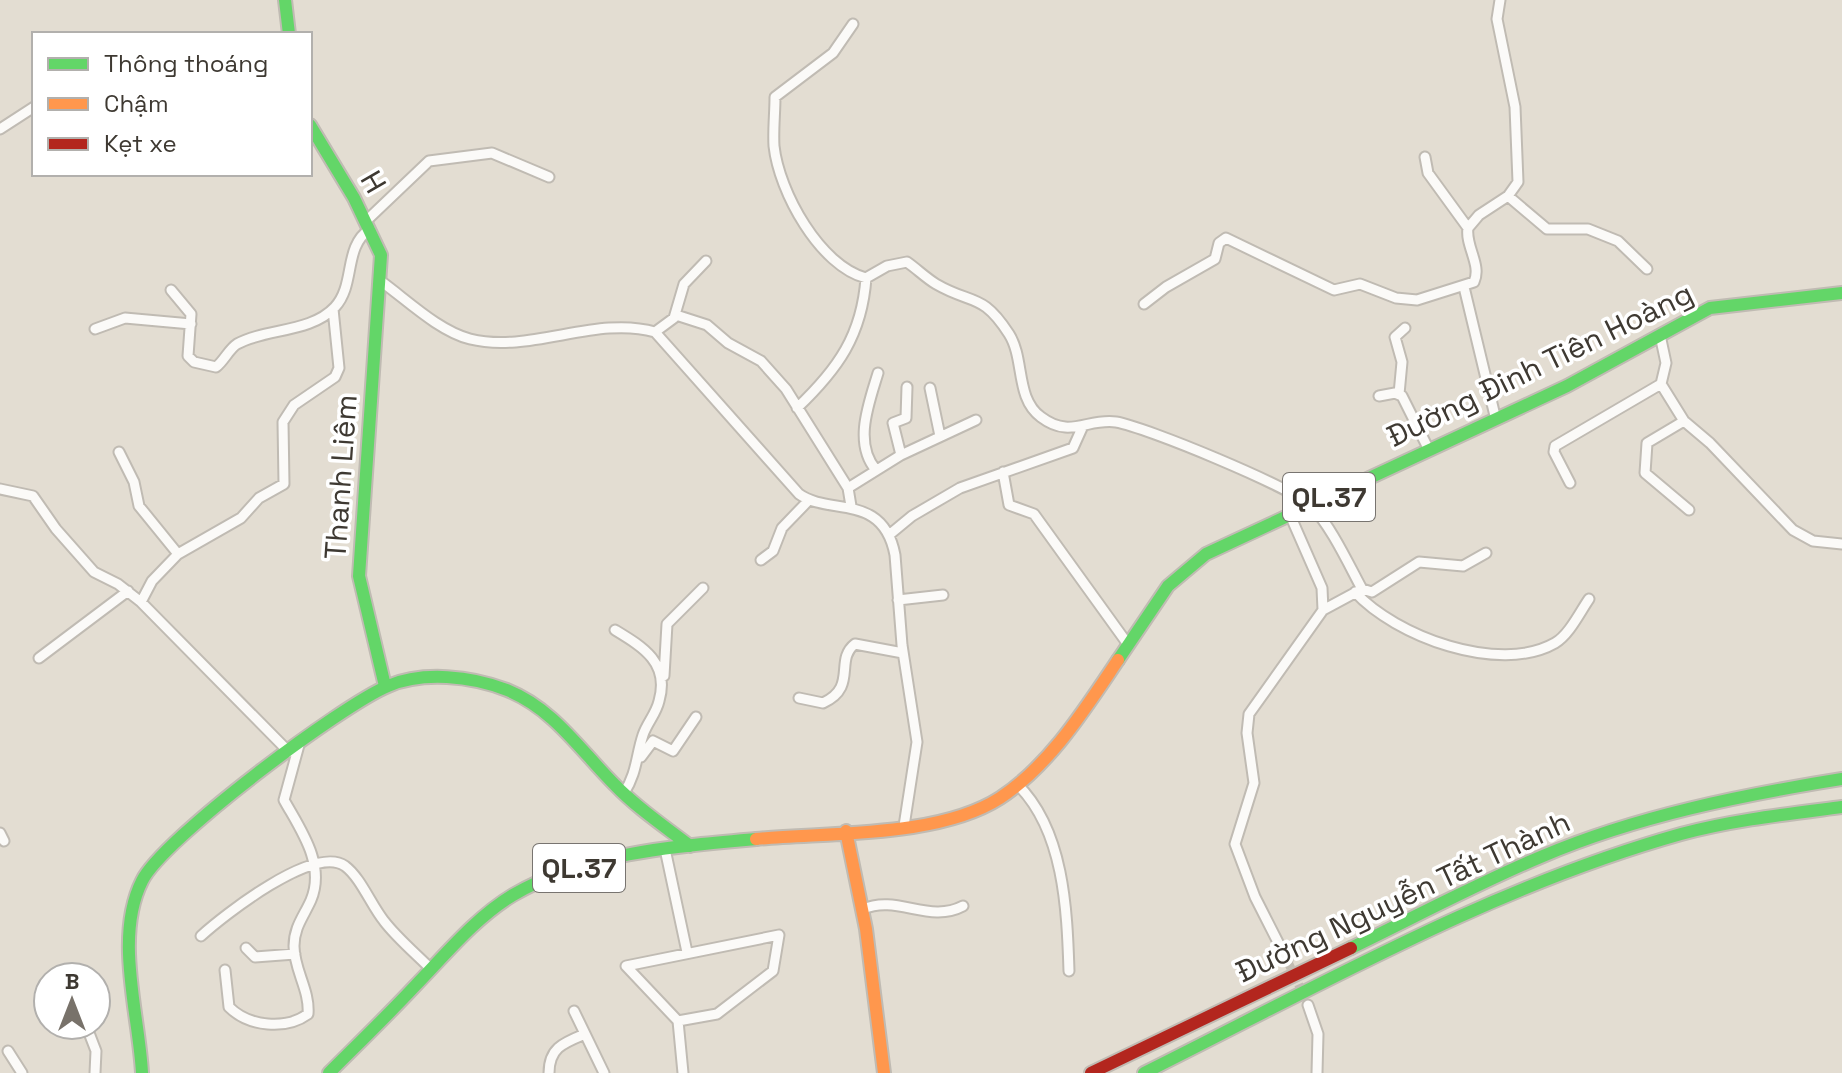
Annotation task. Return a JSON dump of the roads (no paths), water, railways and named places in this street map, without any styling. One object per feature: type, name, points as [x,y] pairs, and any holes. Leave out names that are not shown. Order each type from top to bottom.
[{"type":"main road","points":[[285,0],[289,32]]},
{"type":"main road","name":"H","points":[[312,128],[378,244],[383,268]]},
{"type":"main road","name":"Thanh Liêm","points":[[383,268],[359,576],[385,686]]},
{"type":"main road","name":"Đường Đinh Tiên Hoàng","points":[[329,1073],[459,937],[524,889],[601,861],[665,849],[904,826],[976,809],[1017,784],[1053,746],[1185,568],[1206,554],[1496,420],[1717,306],[1841,295]]},
{"type":"main road","points":[[142,1073],[132,960],[133,919],[143,877],[201,818],[294,748],[385,686],[426,678],[468,680],[526,699],[548,711],[624,793],[690,846]]},
{"type":"main road","name":"Đường Nguyễn Tất Thành","points":[[1091,1073],[1544,855],[1613,832],[1763,792],[1842,779]]},
{"type":"main road","name":"Đường Nguyễn Tất Thành","points":[[1144,1073],[1458,917],[1569,870],[1655,842],[1755,818],[1842,807]]},
{"type":"main road","points":[[846,831],[863,909],[884,1073]]},
{"type":"main road","points":[[1450,898],[1458,917]]},
{"type":"main road","points":[[1201,1018],[1213,1039]]},
{"type":"street","points":[[1468,228],[1479,215],[1508,196],[1519,174],[1515,107],[1497,19],[1500,0]]},
{"type":"street","points":[[853,24],[833,53],[776,94],[774,147],[793,202],[810,233],[838,265],[866,278]]},
{"type":"street","points":[[0,129],[32,108]]},
{"type":"street","points":[[171,290],[190,311],[188,356],[211,368],[220,364],[238,344],[282,332],[333,309],[343,293],[356,245],[368,225],[421,165],[429,161],[492,153],[549,177]]},
{"type":"street","points":[[1144,304],[1166,287],[1215,259],[1219,243],[1226,238],[1334,290],[1360,284],[1408,300],[1474,282],[1477,273],[1468,228],[1428,173],[1425,157]]},
{"type":"street","points":[[1508,196],[1547,229],[1588,229],[1618,241],[1647,269]]},
{"type":"street","points":[[655,332],[676,315],[684,284],[706,261]]},
{"type":"street","points":[[866,278],[887,266],[907,262],[936,283],[978,300],[995,314],[1013,340],[1020,378],[1034,411],[1064,428],[1112,422],[1168,439],[1311,505],[1366,605],[1408,632],[1432,641],[1498,653],[1517,653],[1553,644],[1589,599]]},
{"type":"street","points":[[797,408],[835,368],[854,335],[863,313],[866,278]]},
{"type":"street","points":[[382,282],[469,339],[543,339],[625,327],[655,332],[799,494],[809,500],[851,506],[864,512],[889,535],[895,555],[903,653],[917,742],[904,826]]},
{"type":"street","points":[[1464,287],[1496,420]]},
{"type":"street","points":[[141,602],[152,581],[178,554],[241,518],[259,498],[284,484],[283,422],[294,405],[335,377],[339,368],[333,309]]},
{"type":"street","points":[[676,315],[707,325],[728,343],[761,361],[786,389],[848,488],[851,506]]},
{"type":"street","points":[[95,329],[121,318],[191,324]]},
{"type":"street","points":[[1405,328],[1395,337],[1402,362],[1399,394],[1429,450]]},
{"type":"street","points":[[1660,335],[1666,363],[1661,384],[1684,421],[1710,443],[1793,530],[1813,541],[1842,544]]},
{"type":"street","points":[[876,470],[865,453],[864,441],[878,373]]},
{"type":"street","points":[[1570,483],[1554,452],[1557,444],[1661,384]]},
{"type":"street","points":[[901,455],[893,423],[907,416],[907,387]]},
{"type":"street","points":[[930,388],[940,436]]},
{"type":"street","points":[[1379,396],[1399,394]]},
{"type":"street","points":[[848,488],[901,455],[976,420]]},
{"type":"street","points":[[1684,421],[1647,443],[1645,473],[1689,510]]},
{"type":"street","points":[[889,535],[912,516],[960,488],[1073,448],[1082,428]]},
{"type":"street","points":[[119,452],[134,482],[139,506],[178,554]]},
{"type":"street","points":[[1003,472],[1009,505],[1034,514],[1127,643]]},
{"type":"street","points":[[0,489],[33,496],[56,529],[94,572],[141,602],[294,748],[284,800],[309,840],[313,867],[312,898],[295,931],[295,954],[308,1002],[308,1014],[285,1026],[239,1015],[231,1009],[225,970]]},
{"type":"street","points":[[761,560],[773,551],[782,528],[809,500]]},
{"type":"street","points":[[1290,515],[1322,588],[1323,610]]},
{"type":"street","points":[[1287,960],[1249,884],[1235,844],[1254,783],[1247,726],[1253,706],[1323,610],[1358,590],[1372,592],[1419,562],[1463,566],[1486,553]]},
{"type":"street","points":[[639,760],[642,738],[660,700],[667,624],[703,588]]},
{"type":"street","points":[[39,658],[128,591]]},
{"type":"street","points":[[898,600],[943,595]]},
{"type":"street","points":[[615,630],[651,655],[662,683]]},
{"type":"street","points":[[799,698],[823,703],[834,697],[845,681],[847,655],[855,644],[903,653]]},
{"type":"street","points":[[624,793],[639,760],[653,741],[673,751],[696,717]]},
{"type":"street","points":[[1017,784],[1034,801],[1050,829],[1067,929],[1069,971]]},
{"type":"street","points":[[665,849],[687,952]]},
{"type":"street","points":[[201,936],[250,896],[313,867],[329,863],[345,866],[386,924],[431,969]]},
{"type":"street","points":[[863,909],[887,905],[938,914],[963,906]]},
{"type":"street","points":[[678,1021],[717,1014],[773,971],[779,935],[626,966],[678,1021],[683,1073]]},
{"type":"street","points":[[246,948],[255,957],[295,954]]},
{"type":"street","points":[[1308,1005],[1318,1034],[1317,1073]]},
{"type":"street","points":[[574,1011],[604,1073]]},
{"type":"street","points":[[549,1073],[552,1053],[560,1044],[585,1034]]},
{"type":"street","points":[[92,1041],[96,1051],[95,1073]]},
{"type":"street","points":[[8,1051],[22,1073]]},
{"type":"tunnel","points":[[1287,960],[1305,998]]}]
